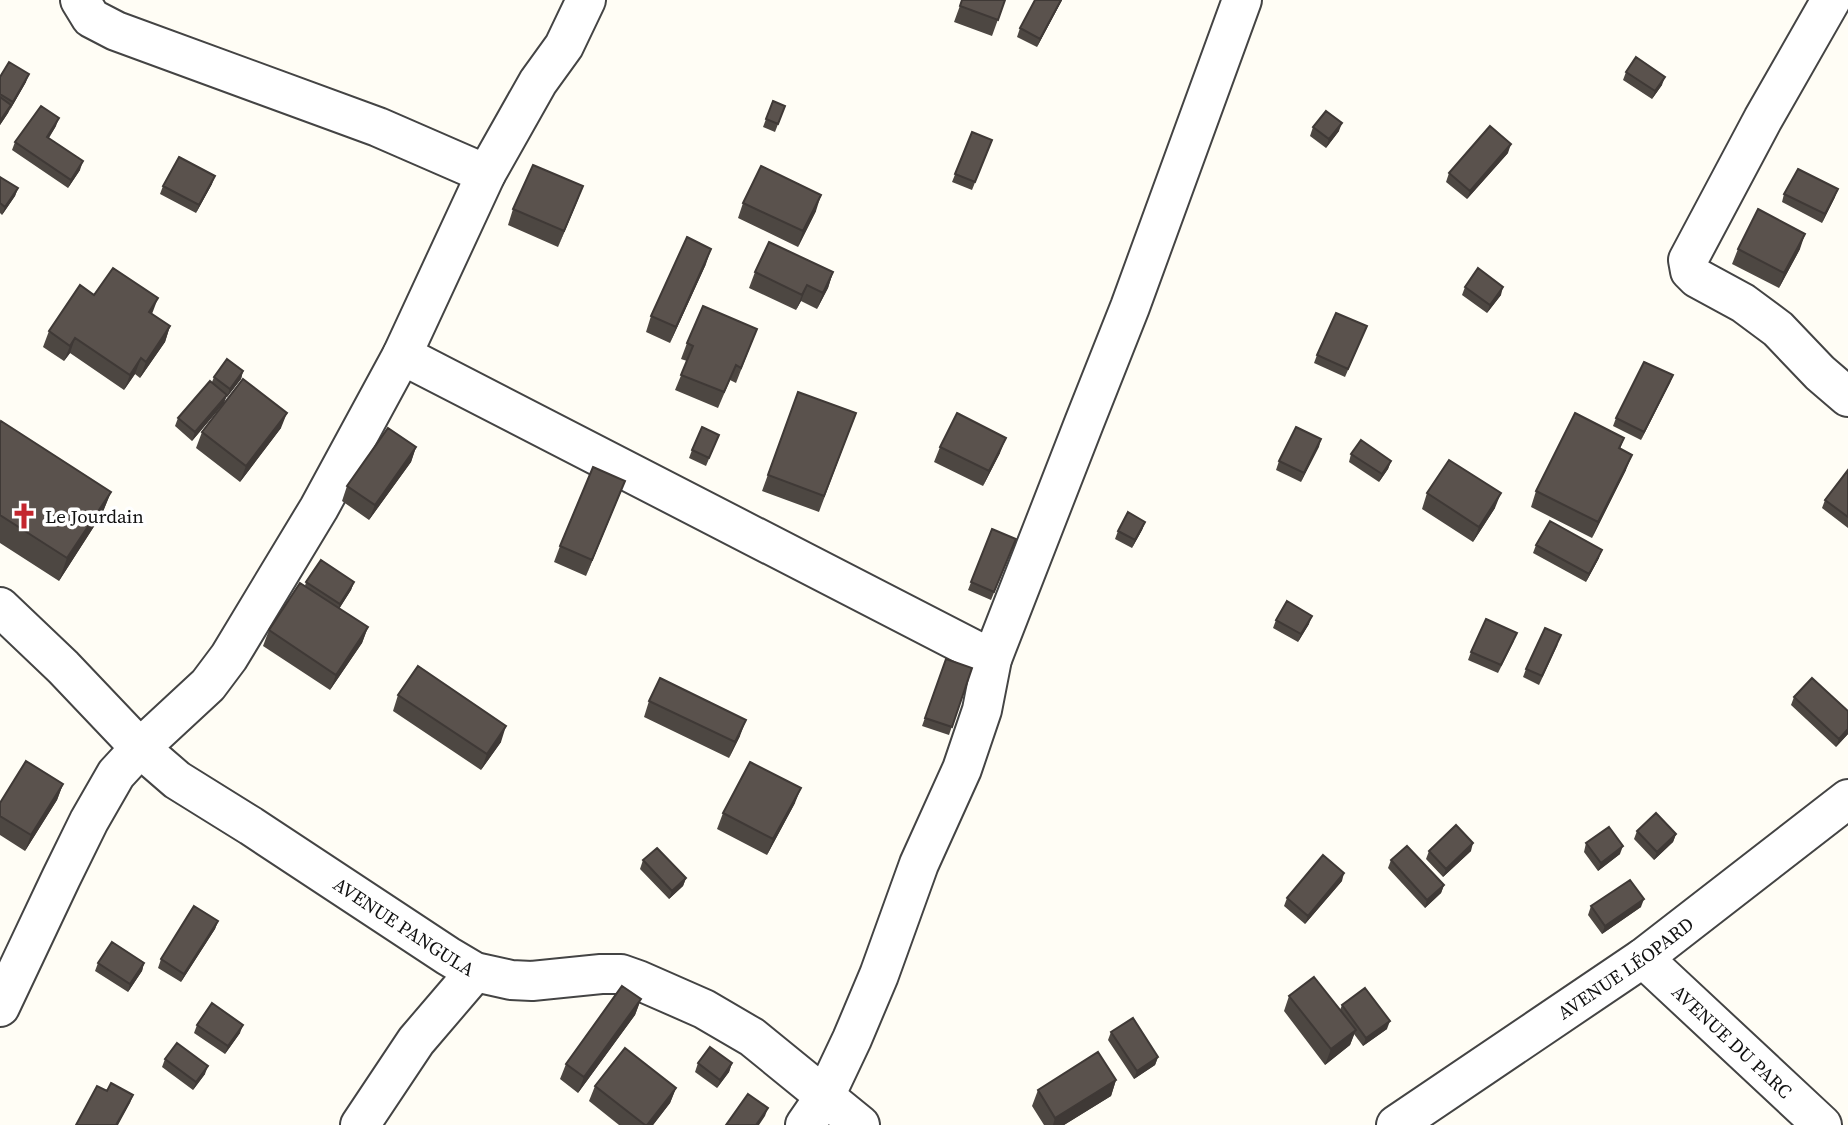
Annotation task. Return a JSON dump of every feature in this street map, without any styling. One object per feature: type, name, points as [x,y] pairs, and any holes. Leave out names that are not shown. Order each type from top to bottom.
[{"type":"street","points":[[80,0],[91,18],[116,31],[378,127],[486,174]]},
{"type":"street","points":[[0,1007],[89,821],[116,774],[208,685],[229,657],[319,508],[402,355],[486,174],[538,82],[564,46],[586,0]]},
{"type":"street","points":[[815,1111],[852,1039],[919,864],[961,769],[982,710],[992,659],[1130,307],[1242,0]]},
{"type":"street","points":[[1831,0],[1688,260],[1690,271],[1697,278],[1743,303],[1778,329],[1820,373],[1848,397]]},
{"type":"street","points":[[402,355],[992,659]]},
{"type":"street","name":"AVENUE PANGULA","points":[[0,607],[63,667],[140,748],[177,780],[475,972],[511,980],[532,981],[601,974],[621,974],[638,980],[704,1009],[752,1037],[815,1111],[860,1125]]},
{"type":"street","name":"AVENUE LÉOPARD","points":[[1396,1125],[1643,958],[1848,799]]},
{"type":"street","name":"AVENUE DU PARC","points":[[1643,958],[1822,1125]]},
{"type":"street","points":[[360,1125],[416,1041],[475,972]]},
{"type":"building","points":[[962,0],[1005,0],[998,20],[960,6]]},
{"type":"building","points":[[1035,0],[1061,0],[1040,39],[1020,28]]},
{"type":"building","points":[[1636,57],[1665,77],[1655,91],[1626,72]]},
{"type":"building","points":[[9,62],[29,74],[13,102],[0,94],[0,77]]},
{"type":"building","points":[[0,97],[11,105],[0,121]]},
{"type":"building","points":[[773,101],[785,106],[778,124],[766,119]]},
{"type":"building","points":[[41,106],[59,118],[47,137],[83,161],[71,180],[15,142]]},
{"type":"building","points":[[1326,111],[1342,123],[1329,139],[1313,127]]},
{"type":"building","points":[[1490,126],[1511,144],[1470,191],[1449,173]]},
{"type":"building","points":[[972,132],[992,140],[975,182],[955,174]]},
{"type":"building","points":[[179,157],[215,176],[199,205],[163,186]]},
{"type":"building","points":[[533,165],[583,186],[564,231],[513,209]]},
{"type":"building","points":[[761,166],[821,195],[803,231],[743,203]]},
{"type":"building","points":[[1798,169],[1838,189],[1825,214],[1784,194]]},
{"type":"building","points":[[0,177],[18,188],[5,207],[0,203]]},
{"type":"building","points":[[1758,209],[1805,234],[1784,273],[1738,249]]},
{"type":"building","points":[[687,237],[711,249],[676,327],[651,316]]},
{"type":"building","points":[[769,242],[833,272],[823,293],[807,285],[802,295],[755,272]]},
{"type":"building","points":[[113,268],[158,298],[149,312],[170,326],[146,362],[141,358],[130,375],[75,338],[70,346],[49,331],[80,285],[94,295]]},
{"type":"building","points":[[1478,268],[1503,287],[1490,305],[1465,287]]},
{"type":"building","points":[[703,306],[757,329],[741,368],[736,365],[724,392],[681,375],[693,346],[687,343]]},
{"type":"building","points":[[1336,313],[1367,326],[1348,369],[1317,355]]},
{"type":"building","points":[[227,359],[243,371],[230,389],[214,377]]},
{"type":"building","points":[[1644,362],[1673,375],[1644,432],[1616,418]]},
{"type":"building","points":[[243,379],[287,413],[246,466],[202,432]]},
{"type":"building","points":[[210,381],[227,395],[195,432],[178,418]]},
{"type":"building","points":[[798,392],[856,413],[824,496],[768,475]]},
{"type":"building","points":[[957,413],[1006,438],[989,471],[940,447]]},
{"type":"building","points":[[1575,413],[1624,438],[1619,448],[1632,455],[1598,522],[1536,491]]},
{"type":"building","points":[[1,421],[111,492],[67,558],[0,515]]},
{"type":"building","points":[[702,427],[719,435],[709,458],[692,450]]},
{"type":"building","points":[[1296,427],[1321,439],[1304,473],[1279,461]]},
{"type":"building","points":[[388,428],[416,447],[375,505],[347,486]]},
{"type":"building","points":[[1361,440],[1391,461],[1382,474],[1351,454]]},
{"type":"building","points":[[1449,460],[1501,493],[1479,527],[1427,493]]},
{"type":"building","points":[[593,467],[625,481],[592,560],[560,546]]},
{"type":"building","points":[[1848,470],[1848,517],[1825,500]]},
{"type":"building","points":[[1128,512],[1145,522],[1135,540],[1118,531]]},
{"type":"building","points":[[1550,521],[1602,550],[1589,574],[1536,545]]},
{"type":"building","points":[[992,529],[1016,539],[994,592],[971,582]]},
{"type":"building","points":[[321,560],[354,582],[340,604],[306,582]]},
{"type":"building","points":[[300,583],[368,627],[336,675],[269,630]]},
{"type":"building","points":[[1287,601],[1312,616],[1301,634],[1276,620]]},
{"type":"building","points":[[1486,619],[1517,633],[1501,665],[1471,652]]},
{"type":"building","points":[[1545,628],[1561,635],[1542,676],[1526,669]]},
{"type":"building","points":[[946,659],[972,668],[952,727],[925,718]]},
{"type":"building","points":[[418,666],[506,726],[487,754],[398,695]]},
{"type":"building","points":[[660,678],[746,720],[735,742],[649,701]]},
{"type":"building","points":[[1812,678],[1848,711],[1848,729],[1839,739],[1794,697]]},
{"type":"building","points":[[26,761],[63,784],[31,835],[0,816],[0,803]]},
{"type":"building","points":[[750,762],[801,788],[773,839],[723,813]]},
{"type":"building","points":[[1656,813],[1676,834],[1657,852],[1637,831]]},
{"type":"building","points":[[1456,825],[1473,843],[1446,869],[1429,851]]},
{"type":"building","points":[[1609,827],[1623,846],[1601,863],[1586,843]]},
{"type":"building","points":[[1407,846],[1444,885],[1427,900],[1391,860]]},
{"type":"building","points":[[657,848],[686,878],[672,891],[643,860]]},
{"type":"building","points":[[1323,855],[1344,873],[1308,916],[1287,898]]},
{"type":"building","points":[[1630,880],[1644,899],[1605,926],[1591,906]]},
{"type":"building","points":[[194,906],[218,921],[184,974],[161,959]]},
{"type":"building","points":[[112,942],[144,963],[130,984],[98,963]]},
{"type":"building","points":[[1314,977],[1356,1030],[1331,1049],[1289,996]]},
{"type":"building","points":[[622,986],[641,999],[584,1077],[566,1064]]},
{"type":"building","points":[[1365,988],[1390,1021],[1366,1038],[1342,1005]]},
{"type":"building","points":[[212,1003],[243,1025],[228,1046],[197,1025]]},
{"type":"building","points":[[1133,1018],[1158,1057],[1137,1071],[1111,1032]]},
{"type":"building","points":[[177,1043],[208,1066],[196,1082],[165,1059]]},
{"type":"building","points":[[710,1047],[732,1063],[720,1080],[698,1063]]},
{"type":"building","points":[[625,1048],[676,1088],[647,1125],[595,1086]]},
{"type":"building","points":[[1098,1052],[1116,1080],[1055,1118],[1038,1090]]},
{"type":"building","points":[[111,1083],[133,1095],[116,1125],[76,1125],[97,1086],[107,1091]]},
{"type":"building","points":[[748,1094],[768,1108],[756,1125],[726,1125]]},
{"type":"place","name":"Le Jourdain","points":[[24,516]]}]
